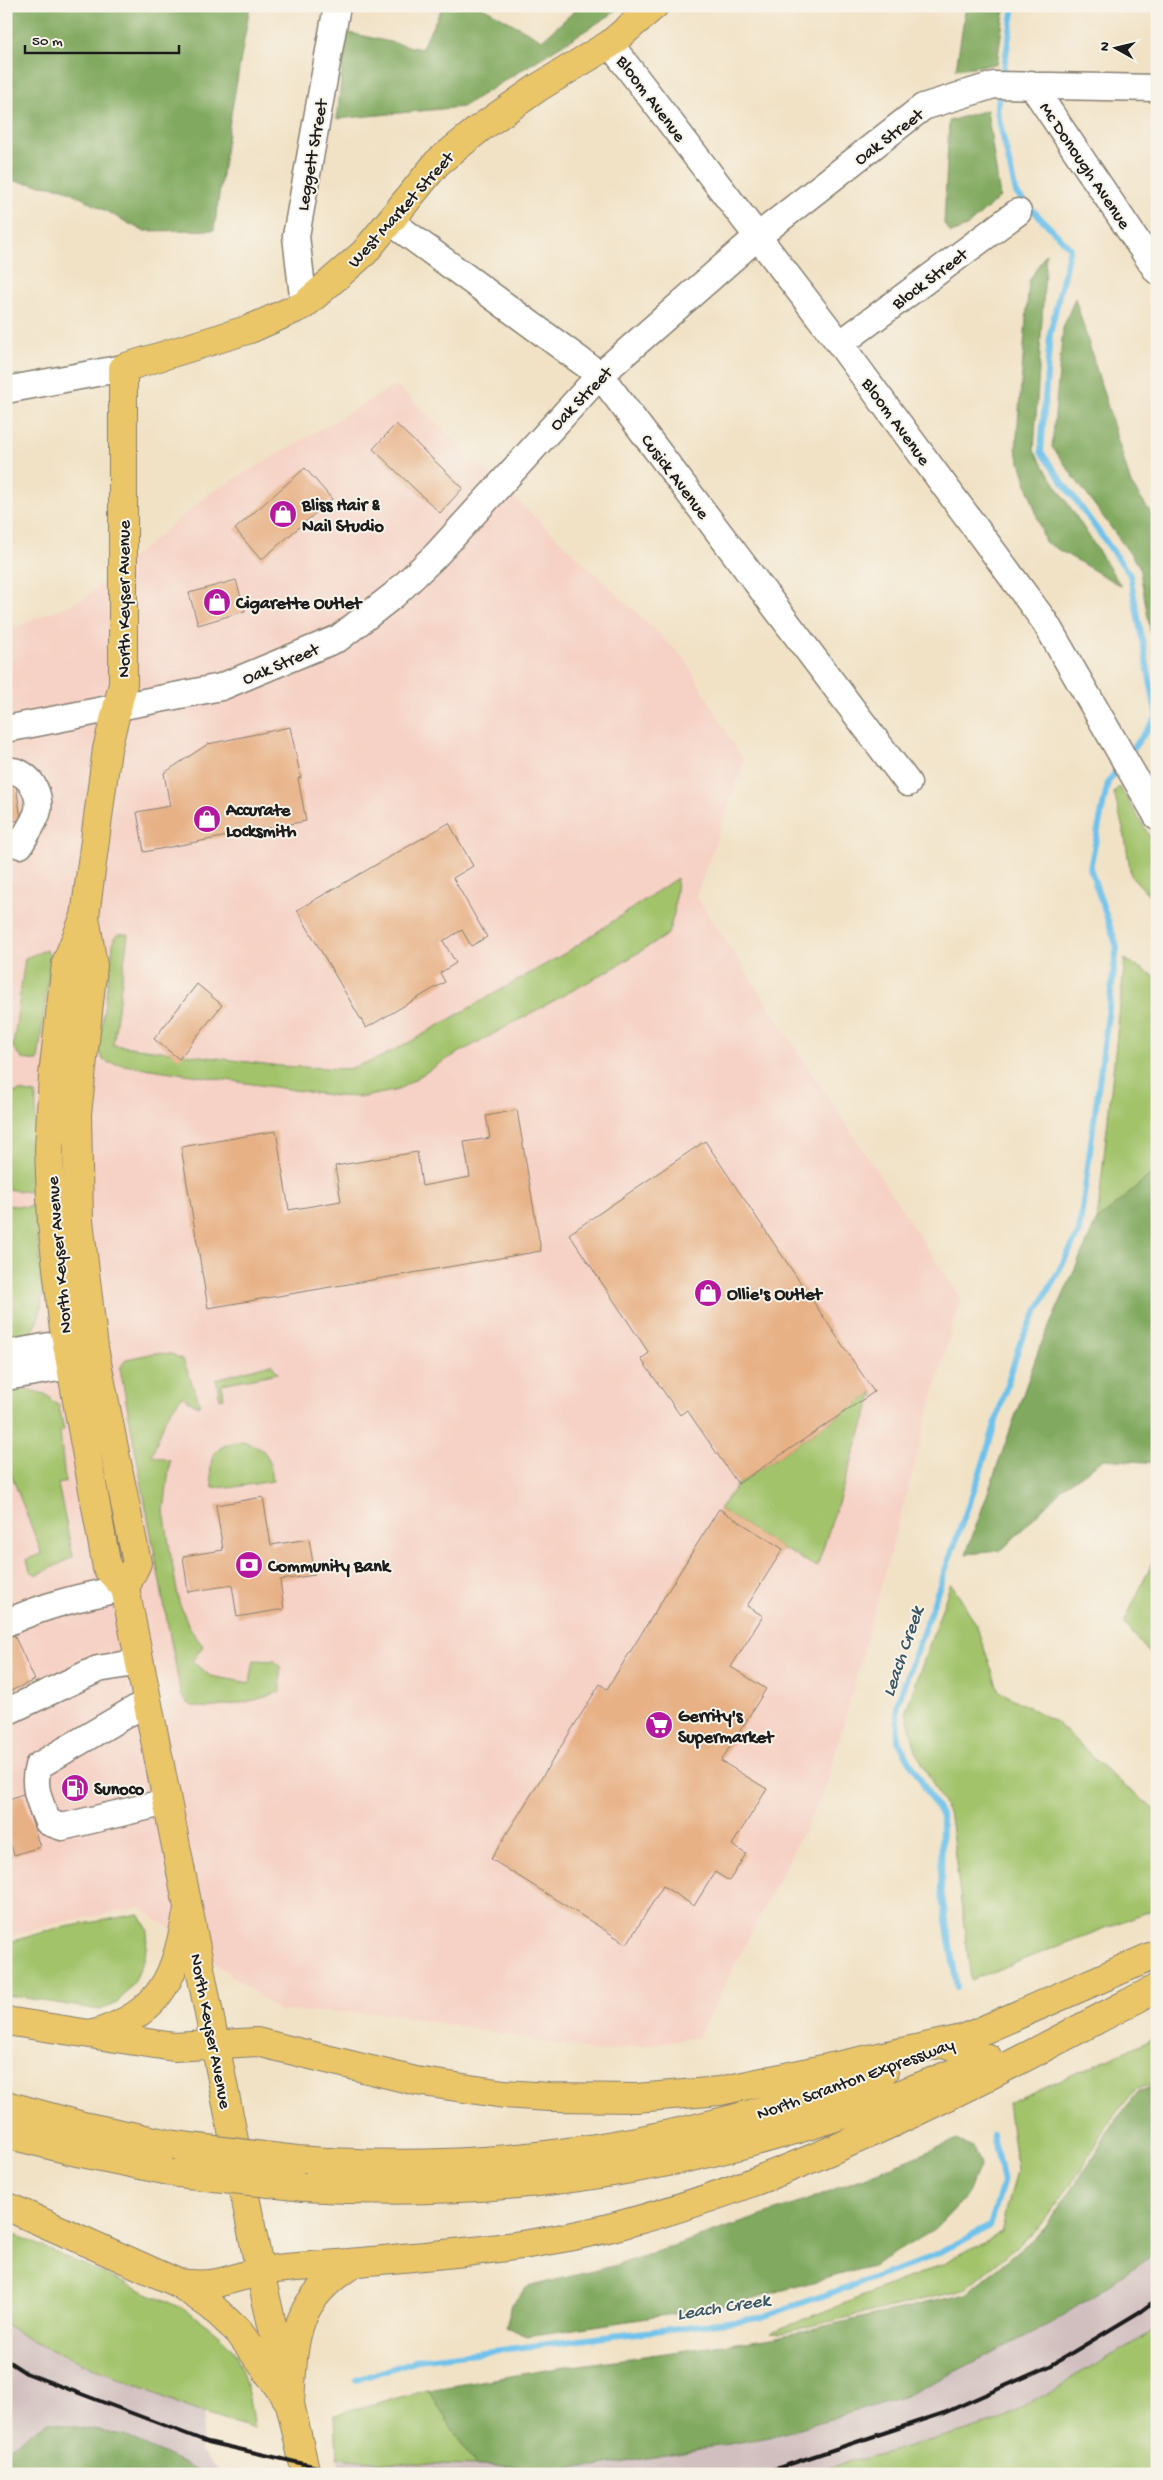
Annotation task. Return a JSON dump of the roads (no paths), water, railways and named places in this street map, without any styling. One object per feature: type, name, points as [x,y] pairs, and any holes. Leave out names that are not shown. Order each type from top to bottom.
[{"type":"main road","name":"West Market Street","points":[[123,368],[250,328],[304,304],[364,253],[391,222],[437,162],[479,129],[539,87],[610,44],[654,6]]},
{"type":"main road","name":"North Keyser Avenue","points":[[123,368],[123,684],[107,749],[85,916],[66,963],[50,1112],[52,1223],[68,1354],[107,1568],[125,1588],[260,2272],[306,2474]]},
{"type":"main road","name":"North Keyser Avenue","points":[[85,916],[93,966],[79,1078],[76,1150],[80,1231],[94,1348],[137,1563],[125,1588]]},
{"type":"main road","points":[[92,2035],[126,2022],[140,2013],[167,1982],[175,1963],[188,1909]]},
{"type":"main road","name":"North Scranton Expressway","points":[[6,2105],[83,2126],[174,2144],[297,2160],[348,2164],[451,2163],[558,2154],[611,2147],[676,2134],[774,2109],[894,2068],[967,2038],[1157,1954]]},
{"type":"main road","name":"North Scranton Expressway","points":[[6,2134],[76,2152],[179,2173],[304,2187],[399,2191],[504,2187],[615,2173],[727,2150],[834,2118],[977,2063],[1157,1984]]},
{"type":"main road","points":[[178,2283],[214,2285],[260,2272],[470,2251],[571,2236],[618,2226],[711,2197],[785,2169],[945,2098],[1157,1988]]},
{"type":"main road","points":[[6,2021],[174,2047],[257,2042],[372,2072],[460,2089],[549,2097],[603,2098],[680,2095],[720,2091],[967,2038]]},
{"type":"main road","points":[[6,2206],[178,2283],[211,2306],[239,2332],[290,2403]]},
{"type":"main road","points":[[290,2403],[296,2341],[308,2304],[332,2277],[355,2262]]},
{"type":"street","name":"Leggett Street","points":[[304,304],[296,236],[337,6]]},
{"type":"street","name":"Bloom Avenue","points":[[610,44],[840,344],[1045,622],[1157,816]]},
{"type":"street","name":"Oak Street","points":[[6,730],[221,687],[339,638],[394,596],[436,555],[600,375],[758,237],[923,107],[994,85],[1031,84],[1157,88]]},
{"type":"street","name":"Mc Donough Avenue","points":[[1031,84],[1157,270]]},
{"type":"street","name":"Block Street","points":[[840,344],[1018,212]]},
{"type":"street","name":"Cusick Avenue","points":[[391,222],[600,375],[908,783]]},
{"type":"street","name":"West Market Street","points":[[6,390],[123,368]]},
{"type":"street","points":[[6,771],[10,770],[28,778],[37,793],[38,811],[20,845]]},
{"type":"street","points":[[6,1377],[68,1354],[94,1348]]},
{"type":"street","points":[[6,1354],[68,1354]]},
{"type":"street","points":[[6,1624],[34,1610],[72,1598],[125,1588]]},
{"type":"street","points":[[6,1712],[98,1669],[140,1662]]},
{"type":"street","points":[[147,1702],[38,1766],[35,1777],[37,1796],[48,1822],[62,1827],[167,1802]]},
{"type":"waterway","points":[[1002,79],[1014,6]]},
{"type":"waterway","points":[[1000,91],[997,111],[1016,193],[1070,248],[1050,334],[1041,452],[1130,575],[1157,717]]},
{"type":"waterway","points":[[1129,754],[1157,717]]},
{"type":"waterway","points":[[957,1987],[941,1891],[942,1817],[898,1741],[897,1705],[981,1470],[1020,1343],[1079,1233],[1117,947],[1090,868],[1108,782],[1120,766]]},
{"type":"waterway","name":"Leach Creek","points":[[356,2380],[418,2360],[759,2318],[925,2260],[990,2226],[1003,2183],[993,2135]]},
{"type":"railway","points":[[760,2474],[944,2413],[1050,2366],[1141,2311],[1157,2299]]},
{"type":"railway","points":[[6,2360],[26,2373],[208,2442],[348,2474]]},
{"type":"place","name":"Bliss Hair & Nail Studio","points":[[283,514]]},
{"type":"place","name":"Cigarette Outlet","points":[[217,602]]},
{"type":"place","name":"Accurate Locksmith","points":[[207,819]]},
{"type":"place","name":"Ollie's Outlet","points":[[708,1293]]},
{"type":"place","name":"Community Bank","points":[[249,1565]]},
{"type":"place","name":"Gerrity's Supermarket","points":[[659,1725]]},
{"type":"place","name":"Sunoco","points":[[75,1788]]}]
